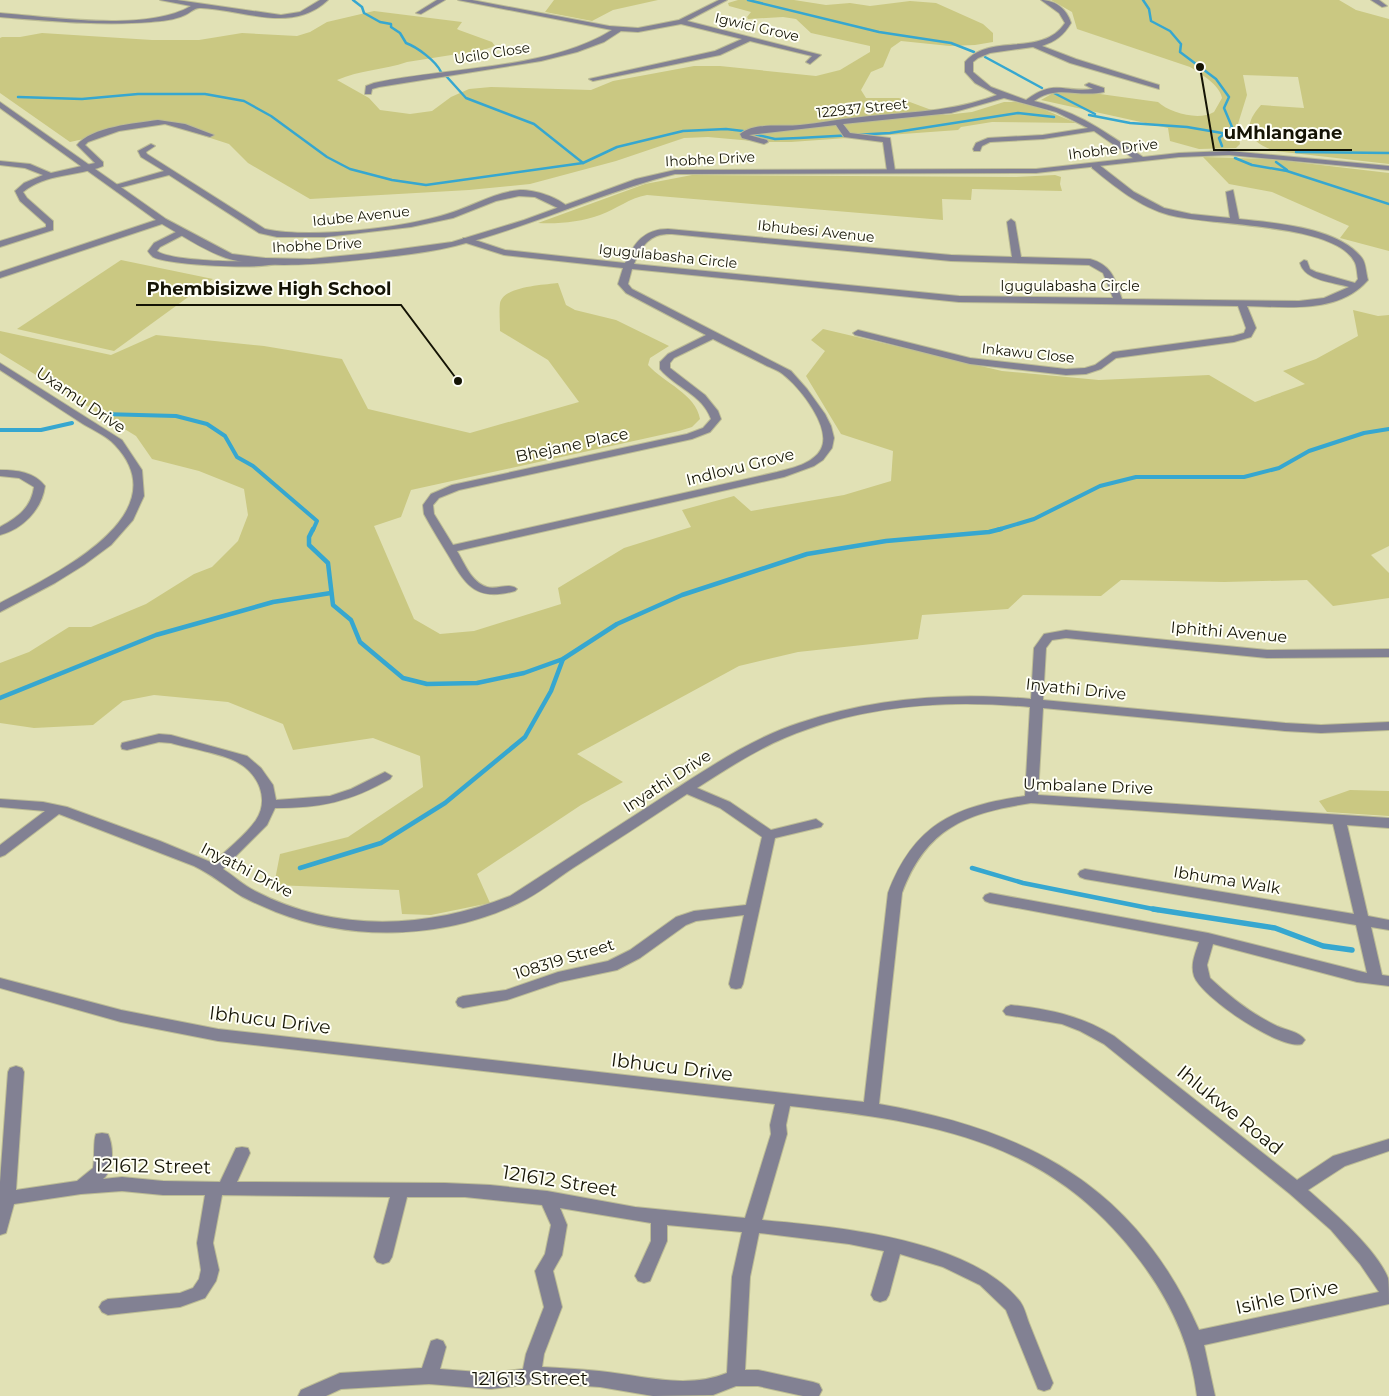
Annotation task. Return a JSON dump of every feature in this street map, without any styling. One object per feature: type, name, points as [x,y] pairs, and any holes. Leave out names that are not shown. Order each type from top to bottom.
[{"type":"street","points":[[163,0],[282,18],[302,14],[325,0]]},
{"type":"street","points":[[419,13],[442,0]]},
{"type":"street","points":[[460,0],[619,29],[646,28],[681,22],[724,0]]},
{"type":"street","points":[[1044,0],[1062,13],[1068,23],[1066,28],[1055,37],[1034,45],[978,54],[969,62],[968,72],[977,82],[1004,95],[1062,111],[1072,116],[1140,159]]},
{"type":"street","points":[[1374,0],[1384,6]]},
{"type":"street","points":[[0,15],[139,23],[170,20],[190,12],[196,6]]},
{"type":"street","name":"Igwici Grove","points":[[681,22],[817,55],[810,62]]},
{"type":"street","name":"Ucilo Close","points":[[368,92],[369,88],[377,85],[534,59],[606,39],[619,29]]},
{"type":"street","points":[[593,79],[717,53],[750,38]]},
{"type":"street","points":[[1034,45],[1073,61],[1156,87]]},
{"type":"street","points":[[1028,102],[1043,91],[1054,88],[1101,90],[1089,85]]},
{"type":"street","name":"122937 Street","points":[[764,142],[744,134],[750,131],[948,113],[970,108],[1004,95]]},
{"type":"street","name":"Ihobhe Drive","points":[[1,106],[92,168],[163,221],[182,232],[214,250],[230,256],[276,262],[310,262],[397,254],[466,240],[566,208],[639,181],[675,172],[1036,171],[1197,154],[1282,156],[1389,168]]},
{"type":"street","points":[[0,244],[50,228],[50,222],[23,199],[19,191],[30,183],[92,168],[100,164],[81,145],[82,141],[92,136],[164,122],[210,135]]},
{"type":"street","points":[[838,122],[846,133],[887,140],[891,171]]},
{"type":"street","points":[[977,149],[978,145],[988,140],[1043,137],[1094,129]]},
{"type":"street","name":"Idube Avenue","points":[[151,146],[142,152],[262,231],[281,236],[314,236],[426,222],[519,193],[540,196],[566,208]]},
{"type":"street","points":[[0,163],[28,165],[37,168],[51,177]]},
{"type":"street","points":[[1095,166],[1134,196],[1162,210],[1196,218],[1289,226],[1335,242],[1350,252],[1362,267],[1363,280],[1356,286],[1311,274],[1305,269],[1304,263]]},
{"type":"street","points":[[118,187],[170,172]]},
{"type":"street","points":[[1230,192],[1234,221]]},
{"type":"street","points":[[0,275],[163,221]]},
{"type":"street","points":[[1011,222],[1017,259]]},
{"type":"street","name":"Ibhubesi Avenue","points":[[628,266],[648,236],[667,231],[921,255],[1080,261],[1100,264],[1107,270],[1118,300]]},
{"type":"street","points":[[182,232],[157,245],[152,251],[156,255],[166,257],[227,265],[250,266],[276,262]]},
{"type":"street","name":"Igugulabasha Circle","points":[[466,240],[504,252],[950,298],[1299,304],[1322,302],[1346,295],[1356,286]]},
{"type":"street","name":"Indlovu Grove","points":[[452,549],[780,475],[798,469],[821,457],[829,443],[829,430],[796,381],[776,365],[629,292],[623,284],[628,266]]},
{"type":"street","name":"Inkawu Close","points":[[858,333],[970,361],[1077,372],[1098,367],[1113,355],[1234,339],[1248,335],[1251,328],[1242,304]]},
{"type":"street","name":"Bhejane Place","points":[[511,590],[491,592],[475,586],[467,578],[452,549],[429,514],[428,505],[435,496],[456,487],[683,438],[698,434],[713,426],[716,419],[715,414],[702,397],[664,369],[665,362],[671,356],[715,334]]},
{"type":"street","name":"Uxamu Drive","points":[[0,366],[118,442],[129,454],[136,466],[139,485],[132,513],[114,537],[85,560],[1,606]]},
{"type":"street","points":[[0,473],[20,474],[31,478],[40,486],[37,504],[28,514],[0,532]]},
{"type":"street","name":"Iphithi Avenue","points":[[1036,702],[1040,648],[1048,637],[1066,634],[1267,654],[1389,653]]},
{"type":"street","name":"Inyathi Drive","points":[[0,803],[57,809],[128,833],[214,870],[250,894],[290,912],[337,923],[370,927],[423,925],[458,920],[493,910],[515,899],[755,746],[802,726],[852,712],[933,700],[989,699],[1036,702],[1285,728],[1321,729],[1389,726]]},
{"type":"street","points":[[1031,799],[1036,702]]},
{"type":"street","points":[[127,746],[159,738],[171,739],[242,759],[256,771],[268,788],[270,804],[262,822],[214,870]]},
{"type":"street","points":[[270,804],[307,804],[338,800],[358,792],[385,776]]},
{"type":"street","points":[[687,789],[726,805],[769,835],[816,824]]},
{"type":"street","name":"Umbalane Drive","points":[[871,1109],[895,893],[906,864],[926,838],[955,820],[992,806],[1031,799],[1389,824]]},
{"type":"street","points":[[0,852],[57,809]]},
{"type":"street","points":[[990,898],[1208,938],[1357,977],[1382,981],[1362,920],[1340,820]]},
{"type":"street","points":[[736,984],[769,835]]},
{"type":"street","name":"Ibhuma Walk","points":[[1085,874],[1389,925]]},
{"type":"street","name":"108319 Street","points":[[463,1002],[507,994],[558,977],[612,966],[634,954],[681,921],[694,916],[753,909]]},
{"type":"street","points":[[1208,938],[1199,963],[1200,974],[1204,981],[1249,1018],[1272,1031],[1297,1040]]},
{"type":"street","name":"Ibhucu Drive","points":[[0,983],[121,1016],[218,1035],[871,1109],[940,1121],[985,1135],[1028,1153],[1073,1181],[1114,1215],[1144,1250],[1174,1296],[1194,1339],[1202,1366],[1206,1396]]},
{"type":"street","name":"Ihlukwe Road","points":[[1011,1011],[1053,1015],[1088,1027],[1109,1040],[1337,1224],[1366,1259],[1389,1295]]},
{"type":"street","points":[[0,1228],[16,1072]]},
{"type":"street","points":[[736,1378],[741,1277],[779,1134],[778,1125],[784,1100]]},
{"type":"street","points":[[82,1187],[101,1172],[104,1155],[102,1139]]},
{"type":"street","points":[[1296,1189],[1339,1161],[1389,1145]]},
{"type":"street","points":[[108,1308],[180,1300],[199,1293],[207,1281],[210,1270],[206,1243],[220,1188],[242,1153]]},
{"type":"street","name":"121612 Street","points":[[4,1199],[82,1187],[122,1184],[220,1188],[482,1191],[547,1198],[660,1217],[841,1235],[894,1246],[950,1263],[992,1284],[1006,1295],[1025,1331],[1044,1383]]},
{"type":"street","points":[[383,1257],[400,1190]]},
{"type":"street","points":[[530,1377],[535,1354],[553,1307],[544,1271],[553,1254],[559,1225],[547,1198]]},
{"type":"street","points":[[644,1276],[659,1241],[660,1217]]},
{"type":"street","points":[[880,1295],[894,1246]]},
{"type":"street","name":"Isihle Drive","points":[[1194,1339],[1389,1295]]},
{"type":"street","points":[[429,1376],[437,1347]]},
{"type":"street","name":"121613 Street","points":[[307,1396],[336,1388],[429,1376],[491,1381],[541,1376],[600,1379],[666,1390],[713,1387],[736,1378],[758,1378],[813,1390]]},
{"type":"shaded area","points":[[554,0],[658,0],[613,10],[592,21],[545,12]]},
{"type":"shaded area","points":[[738,0],[794,0],[826,5],[850,3],[870,6],[910,1],[936,3],[983,24],[993,33],[993,42],[950,46],[901,41],[891,48],[883,67],[871,72],[861,90],[866,98],[899,98],[945,115],[972,112],[1004,102],[1016,102],[1043,109],[1076,123],[992,122],[961,127],[958,130],[791,142],[765,142],[708,137],[684,138],[616,161],[530,184],[469,190],[310,199],[248,163],[229,144],[167,124],[148,125],[70,142],[0,93],[0,38],[2,37],[20,37],[42,33],[152,40],[199,40],[242,33],[297,36],[310,32],[327,22],[374,11],[462,22],[457,29],[492,42],[495,46],[483,50],[407,62],[354,74],[337,80],[369,98],[380,110],[410,114],[432,111],[451,97],[469,89],[491,87],[591,90],[613,81],[694,66],[720,66],[816,76],[840,70],[870,52],[870,46],[811,33],[796,19],[783,17],[748,19],[747,17],[751,12],[729,6],[728,3]]},
{"type":"shaded area","points":[[1051,0],[1339,0],[1356,10],[1389,19],[1389,164],[1275,151],[1253,138],[1250,133],[1251,120],[1261,105],[1304,108],[1298,77],[1243,75],[1247,95],[1237,127],[1240,144],[1236,148],[1199,149],[1170,141],[1168,128],[1041,100],[1055,92],[1100,94],[1158,102],[1185,115],[1201,116],[1214,112],[1222,98],[1221,93],[1214,84],[1190,67],[1077,29],[1072,12]]},
{"type":"shaded area","points":[[1203,157],[1269,159],[1389,173],[1389,251],[1340,238],[1349,226],[1272,192],[1229,184]]},
{"type":"shaded area","points":[[692,175],[1016,177],[1055,175],[1061,177],[1062,191],[972,189],[971,200],[942,199],[943,220],[647,195],[600,215],[578,221],[538,223],[645,184]]},
{"type":"shaded area","points":[[121,260],[213,279],[114,351],[17,329]]},
{"type":"shaded area","points":[[558,283],[566,305],[575,310],[616,320],[669,346],[650,358],[648,365],[686,396],[697,410],[700,419],[692,427],[679,431],[411,490],[401,517],[374,526],[414,619],[440,634],[474,631],[561,604],[558,588],[624,548],[691,527],[682,510],[734,496],[751,511],[844,495],[891,481],[893,451],[841,434],[806,376],[825,351],[811,340],[823,329],[1002,371],[1099,380],[1209,375],[1255,402],[1305,384],[1283,371],[1316,359],[1358,336],[1353,310],[1378,316],[1389,315],[1389,546],[1371,555],[1389,573],[1389,598],[1333,606],[1307,580],[1224,582],[1121,580],[1101,596],[1023,595],[1008,609],[922,615],[918,639],[798,652],[739,666],[577,754],[623,782],[581,805],[477,874],[490,903],[431,915],[402,914],[399,890],[274,885],[280,854],[348,837],[423,787],[420,756],[373,738],[293,750],[283,724],[228,702],[154,695],[123,701],[93,725],[34,728],[0,723],[0,663],[29,652],[69,627],[91,627],[146,604],[194,574],[212,567],[238,541],[248,515],[244,489],[199,471],[152,459],[136,436],[0,353],[0,331],[111,355],[156,335],[264,346],[342,359],[368,409],[470,433],[579,402],[548,360],[500,331],[500,303],[503,297],[525,287]]},
{"type":"shaded area","points":[[1350,790],[1389,791],[1389,816],[1327,812],[1319,801]]},
{"type":"waterway","points":[[353,0],[362,7],[364,13],[380,22],[391,24],[391,27],[400,33],[406,43],[426,55],[441,72]]},
{"type":"waterway","points":[[748,0],[879,32],[951,43],[974,52]]},
{"type":"waterway","points":[[1143,0],[1149,9],[1151,21],[1170,31],[1181,44],[1180,52],[1216,79],[1229,97],[1224,108],[1232,127],[1219,138],[1222,146]]},
{"type":"waterway","points":[[985,57],[1042,88]]},
{"type":"waterway","points":[[447,77],[466,98],[534,124],[583,163]]},
{"type":"waterway","points":[[1050,91],[1095,114]]},
{"type":"waterway","points":[[18,97],[82,99],[138,94],[205,94],[244,101],[271,116],[327,157],[350,169],[392,180],[426,185],[583,163]]},
{"type":"waterway","points":[[749,133],[775,139],[799,138],[890,133],[1018,113],[1054,117]]},
{"type":"waterway","points":[[1089,115],[1130,123],[1187,127],[1222,133]]},
{"type":"waterway","points":[[583,163],[617,147],[683,131],[726,129],[743,131]]},
{"type":"waterway","points":[[1296,152],[1389,153]]},
{"type":"waterway","points":[[1235,158],[1252,165],[1287,171],[1389,204]]},
{"type":"waterway","points":[[1276,162],[1287,170]]},
{"type":"waterway","points":[[102,414],[176,416],[207,424],[225,436],[237,457],[253,466],[317,521],[313,530]]},
{"type":"waterway","points":[[0,430],[41,430],[72,423]]},
{"type":"waterway","points":[[997,530],[1034,519],[1100,486],[1136,477],[1244,477],[1279,468],[1309,451],[1364,433],[1389,429]]},
{"type":"waterway","points":[[313,529],[309,537],[309,545],[328,563],[333,605],[351,620],[360,642],[403,678],[427,684],[477,683],[524,673],[563,659]]},
{"type":"waterway","points":[[997,530],[1001,529]]},
{"type":"waterway","points":[[563,659],[617,624],[682,595],[807,554],[886,541],[997,530]]},
{"type":"waterway","points":[[0,698],[156,635],[273,602],[331,593]]},
{"type":"waterway","points":[[300,868],[381,843],[445,803],[525,737],[551,691],[563,659]]},
{"type":"waterway","points":[[972,868],[1023,883],[1153,909]]},
{"type":"waterway","points":[[1153,909],[1275,928],[1323,946],[1352,950]]},
{"type":"waterway","points":[[1153,909],[1158,910]]},
{"type":"place","name":"uMhlangane","points":[[1200,67]]},
{"type":"place","name":"Phembisizwe High School","points":[[458,381]]}]
